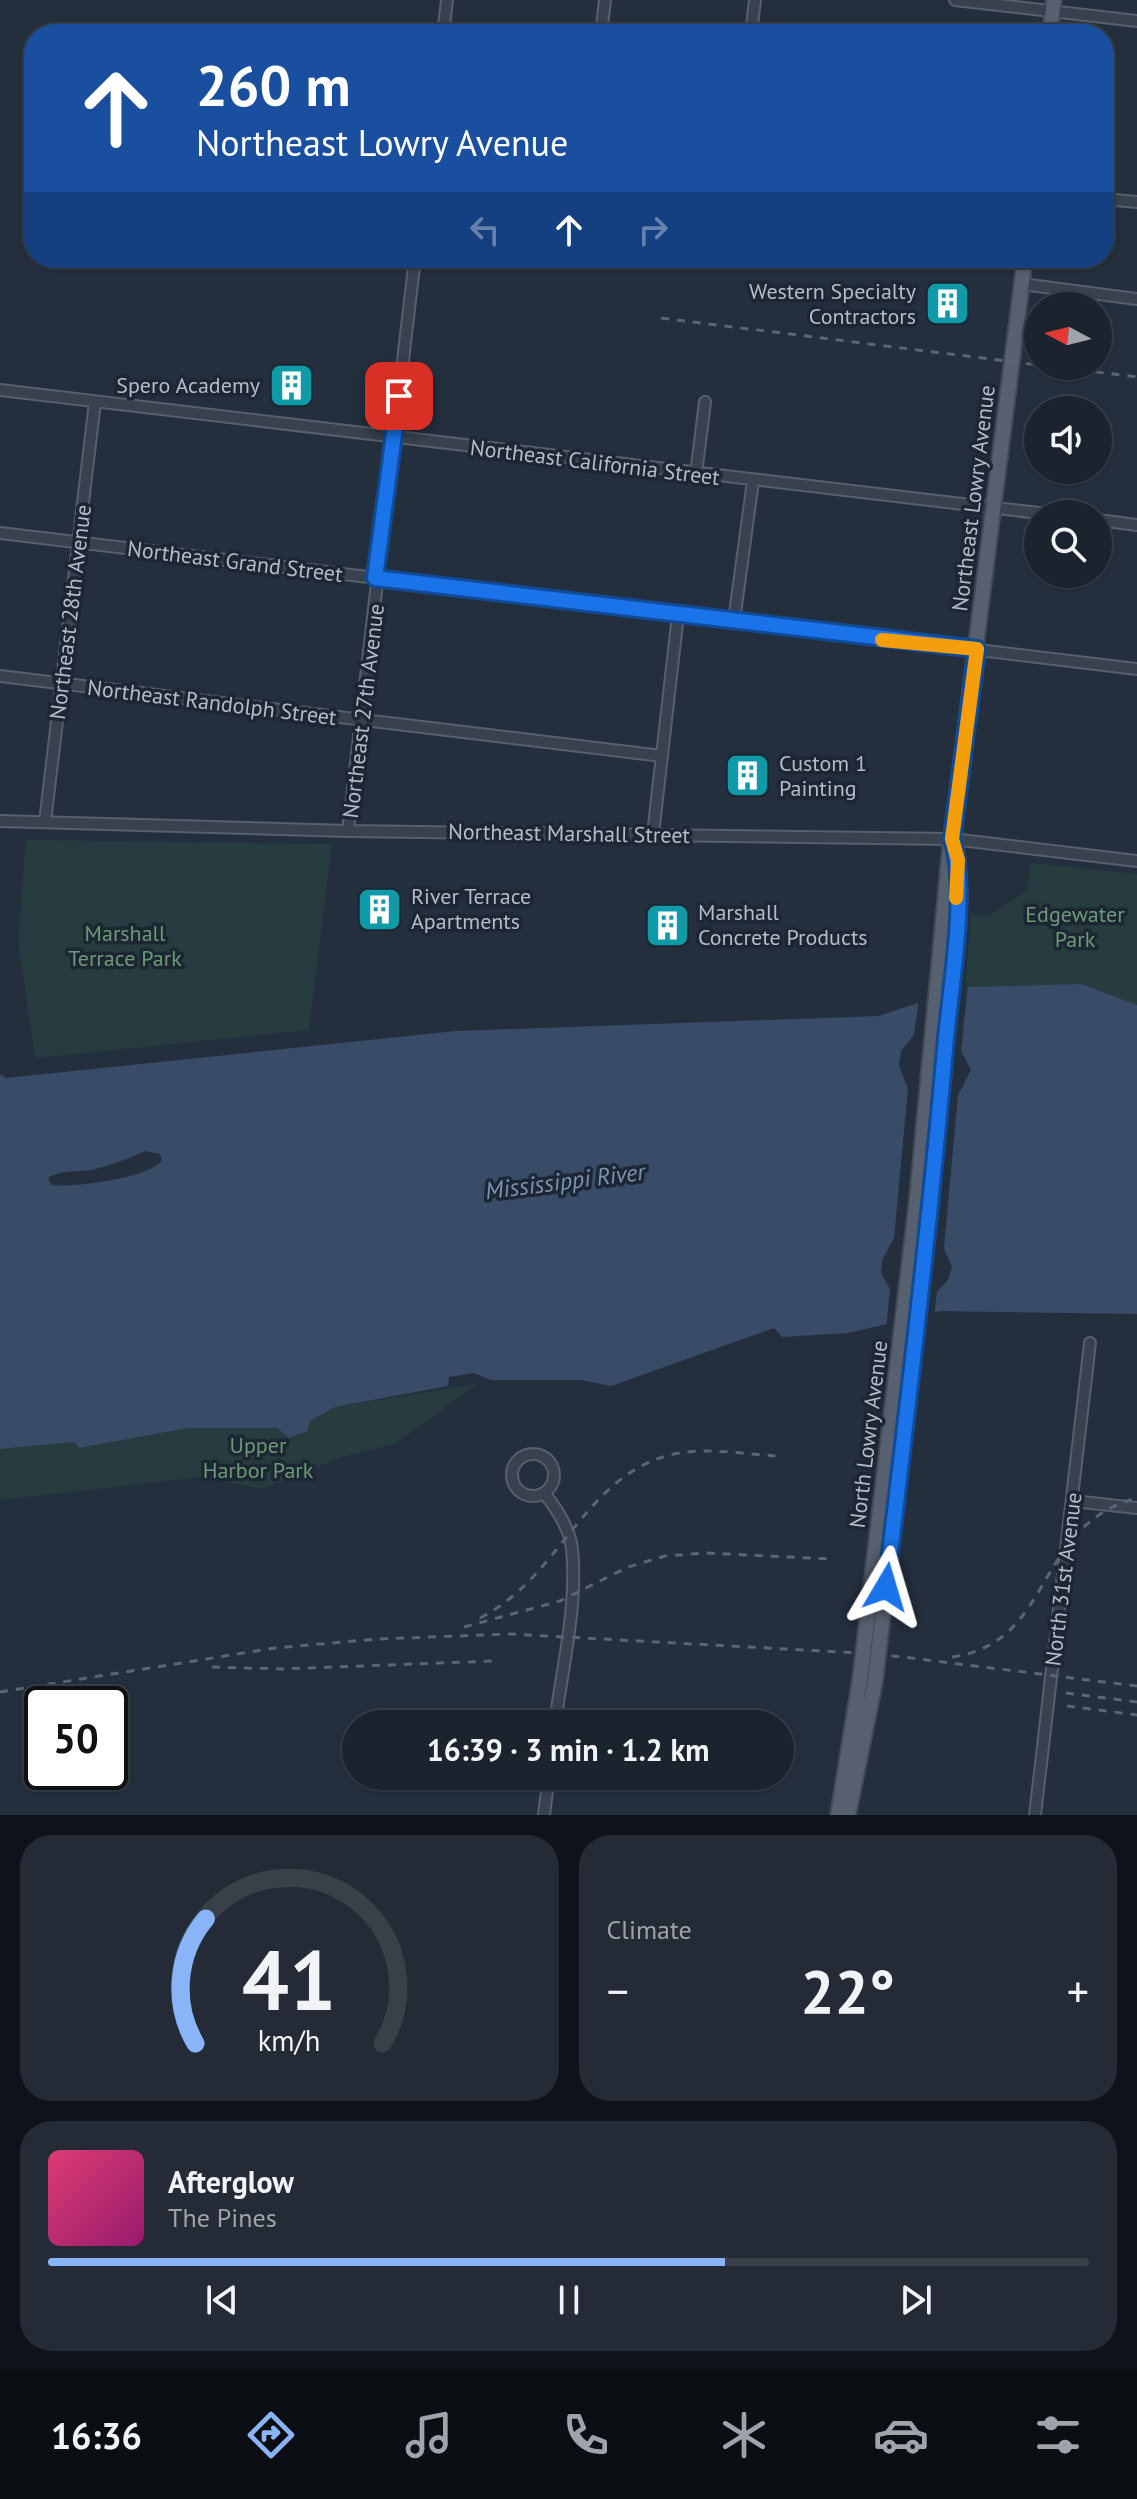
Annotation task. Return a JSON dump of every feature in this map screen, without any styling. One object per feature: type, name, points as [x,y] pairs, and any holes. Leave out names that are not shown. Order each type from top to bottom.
[{"type":"main road","name":"Northeast Lowry Avenue","points":[[924,1198],[945,960],[952,839],[1024,268]]},
{"type":"main road","name":"North Lowry Avenue","points":[[848,1815],[867,1681],[924,1198]]},
{"type":"main road","name":"North Lowry Avenue","points":[[838,1815],[867,1681]]},
{"type":"street","points":[[444,24],[447,0]]},
{"type":"street","points":[[602,24],[605,0]]},
{"type":"street","points":[[752,24],[755,0]]},
{"type":"street","points":[[955,0],[1054,5],[1137,21]]},
{"type":"street","points":[[1114,200],[1137,202]]},
{"type":"street","name":"Northeast 27th Avenue","points":[[348,831],[377,593],[375,578],[414,268]]},
{"type":"street","points":[[1022,284],[1137,299]]},
{"type":"street","name":"Northeast California Street","points":[[0,390],[1024,511]]},
{"type":"street","name":"Northeast 28th Avenue","points":[[45,822],[95,402]]},
{"type":"street","points":[[696,474],[705,402]]},
{"type":"street","points":[[734,621],[753,481]]},
{"type":"street","points":[[1112,522],[1137,525]]},
{"type":"street","name":"Northeast Grand Street","points":[[0,533],[1137,669]]},
{"type":"street","points":[[653,834],[678,615]]},
{"type":"street","name":"Northeast Randolph Street","points":[[0,676],[662,756]]},
{"type":"street","name":"Northeast Marshall Street","points":[[0,821],[348,831],[952,839],[1137,861]]},
{"type":"street","name":"North 31st Avenue","points":[[1035,1815],[1090,1343]]},
{"type":"street","points":[[538,1454],[550,1462],[553,1482],[544,1493],[531,1497],[514,1485],[514,1465],[524,1456],[538,1454]]},
{"type":"street","points":[[544,1493],[557,1509],[572,1549],[571,1596],[557,1710]]},
{"type":"street","points":[[1073,1501],[1137,1508]]},
{"type":"street","points":[[544,1815],[547,1790]]},
{"type":"green space","name":"Marshall Terrace Park","points":[[26,840],[332,844],[309,1030],[35,1058],[18,940]]},
{"type":"green space","name":"Edgewater Park","points":[[1031,863],[1137,874],[1137,1005],[1081,984],[965,987],[971,914],[988,916],[1027,891]]},
{"type":"green space","name":"Upper Harbor Park","points":[[477,1384],[395,1444],[342,1457],[261,1489],[201,1477],[0,1500],[0,1449],[74,1442],[79,1448],[188,1428],[278,1428],[310,1421],[335,1407]]},
{"type":"water","name":"Mississippi River","points":[[1081,984],[1137,1005],[1137,1314],[940,1311],[849,1333],[782,1337],[774,1328],[611,1386],[581,1380],[491,1380],[474,1373],[449,1377],[448,1386],[335,1407],[310,1421],[307,1431],[289,1438],[277,1428],[188,1428],[79,1448],[74,1442],[0,1449],[0,1074],[6,1078],[456,1031],[879,1016],[965,987]],"holes":[[[145,1151],[160,1154],[162,1160],[155,1166],[128,1177],[61,1186],[51,1185],[48,1178],[63,1172],[91,1170]]]},
{"type":"pier","points":[[968,983],[961,1051],[971,1070],[958,1095],[944,1248],[952,1267],[948,1280],[937,1292],[934,1316],[886,1328],[890,1289],[881,1273],[882,1260],[894,1238],[908,1089],[899,1066],[901,1051],[914,1035],[919,998]]},
{"type":"railway","points":[[661,318],[1024,363]]},
{"type":"railway","points":[[1112,374],[1137,377]]},
{"type":"railway","points":[[480,1618],[509,1600],[533,1577],[597,1502],[620,1480],[647,1463],[691,1452],[777,1456]]},
{"type":"railway","points":[[952,1657],[985,1647],[1010,1630],[1079,1532],[1103,1512],[1137,1498]]},
{"type":"railway","points":[[464,1627],[560,1601],[628,1567],[665,1556],[705,1553],[831,1559]]},
{"type":"railway","points":[[0,1692],[275,1648],[377,1639],[510,1634],[878,1654],[1137,1686]]},
{"type":"railway","points":[[212,1667],[282,1669],[493,1661]]},
{"type":"railway","points":[[1066,1693],[1137,1702]]},
{"type":"railway","points":[[1067,1706],[1137,1715]]},
{"type":"slow traffic","points":[[882,640],[977,649],[952,839],[958,860],[956,898]]},
{"type":"place","name":"Western Specialty Contractors","points":[[947,304]]},
{"type":"place","name":"Spero Academy","points":[[291,385]]},
{"type":"place","name":"Custom 1 Painting","points":[[748,776]]},
{"type":"place","name":"River Terrace Apartments","points":[[380,909]]},
{"type":"place","name":"Marshall Concrete Products","points":[[667,925]]},
{"type":"route","points":[[399,396],[375,578],[963,650],[977,649],[952,839],[958,860],[953,961],[932,1196],[886,1587]]}]
